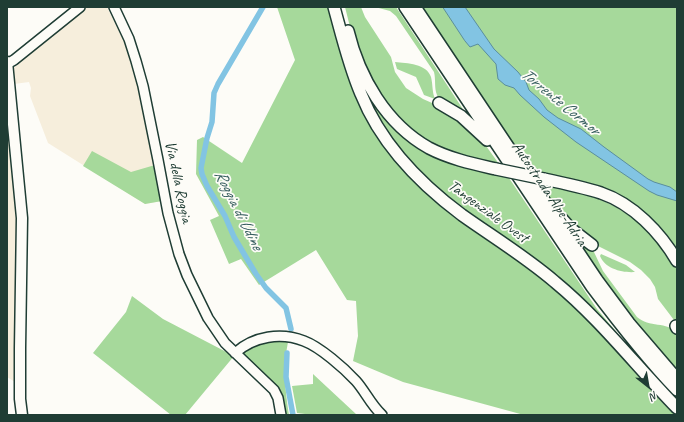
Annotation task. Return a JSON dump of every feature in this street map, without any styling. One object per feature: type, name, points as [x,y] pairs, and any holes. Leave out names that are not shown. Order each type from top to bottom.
[{"type":"highway","name":"Tangenziale Ovest","points":[[334,7],[350,65],[361,95],[378,128],[393,150],[410,170],[446,202],[549,277],[585,309],[677,408]]},
{"type":"highway","name":"Tangenziale Ovest","points":[[342,7],[349,37],[366,79],[378,99],[396,123],[409,134],[429,148],[451,158],[544,179],[602,194],[618,201],[641,217],[661,237],[677,261]]},
{"type":"highway","name":"Autostrada Alpe-Adria","points":[[405,7],[592,287],[624,329],[677,390]]},
{"type":"highway","name":"Autostrada Alpe-Adria","points":[[415,7],[597,280],[629,323],[677,379]]},
{"type":"highway","points":[[439,103],[461,116],[480,132],[516,182],[531,196]]},
{"type":"highway","points":[[532,184],[543,191],[564,222],[592,245]]},
{"type":"main road","points":[[7,63],[22,218],[20,305],[20,395],[22,415]]},
{"type":"street","points":[[7,63],[14,60],[80,7]]},
{"type":"street","name":"Via della Roggia","points":[[114,7],[129,40],[140,74],[164,196],[179,254],[187,275],[208,318],[225,343],[271,386],[278,398],[281,415]]},
{"type":"street","points":[[235,353],[256,339],[268,336],[299,339],[306,342],[345,369],[358,383],[376,410],[382,415]]},
{"type":"shaded area","points":[[86,7],[107,7],[130,54],[162,201],[145,204],[48,143],[30,96],[31,88],[29,82],[14,84],[12,69]]},
{"type":"shaded area","points":[[7,96],[16,196],[17,245],[15,382],[7,377]]},
{"type":"green space","points":[[277,7],[330,7],[347,72],[361,108],[376,134],[393,158],[433,197],[455,215],[537,275],[572,305],[675,415],[524,415],[403,382],[353,361],[358,336],[356,301],[347,300],[316,250],[259,285],[241,259],[229,264],[210,220],[219,216],[196,174],[197,140],[203,137],[242,163],[295,60]]},
{"type":"green space","points":[[345,7],[361,7],[365,17],[391,57],[395,72],[406,88],[423,99],[448,110],[481,139],[502,168],[481,164],[420,140],[380,98],[353,39]]},
{"type":"green space","points":[[375,7],[396,7],[470,120],[442,102],[439,98],[436,90],[434,72],[396,16],[390,11]]},
{"type":"green space","points":[[422,7],[677,7],[677,251],[643,214],[534,173],[461,68],[451,50]]},
{"type":"green space","points":[[347,40],[384,114],[462,166],[509,178],[597,309],[658,381],[593,314],[425,180],[385,132],[363,91]]},
{"type":"green space","points":[[395,62],[416,65],[425,69],[431,77],[435,99],[424,95],[416,77],[397,69]]},
{"type":"green space","points":[[92,151],[131,172],[155,165],[162,201],[145,204],[83,166]]},
{"type":"green space","points":[[539,183],[575,191],[608,203],[623,211],[651,234],[669,257],[676,269],[677,324],[658,299],[655,287],[650,279],[630,262],[592,243],[562,216]]},
{"type":"green space","points":[[573,236],[593,250],[603,271],[637,317],[647,322],[673,329],[677,333],[677,372],[644,334],[612,293]]},
{"type":"green space","points":[[601,254],[626,265],[635,272],[620,271],[610,267],[602,260],[600,256]]},
{"type":"green space","points":[[132,296],[163,319],[234,356],[185,415],[171,415],[93,353],[126,312]]},
{"type":"green space","points":[[279,340],[288,342],[285,360],[285,378],[289,415],[284,415],[281,403],[241,354],[262,341]]},
{"type":"green space","points":[[313,374],[358,415],[313,415],[297,413],[292,386],[313,384]]},
{"type":"water","points":[[443,7],[465,7],[494,49],[518,72],[526,82],[529,90],[539,99],[547,110],[558,118],[581,129],[648,179],[670,187],[677,192],[677,201],[649,191],[576,142],[544,117],[514,88],[505,85],[498,79],[496,64],[478,44],[470,47]]},
{"type":"waterway","name":"Roggia di Udine","points":[[263,7],[214,93],[212,122],[201,168],[207,186],[225,216],[234,237],[256,274],[266,288],[286,308],[291,329]]},
{"type":"waterway","name":"Roggia di Udine","points":[[287,353],[286,377],[293,415]]},
{"type":"water label","name":"Torrente Cormor","points":[[560,102]]}]
